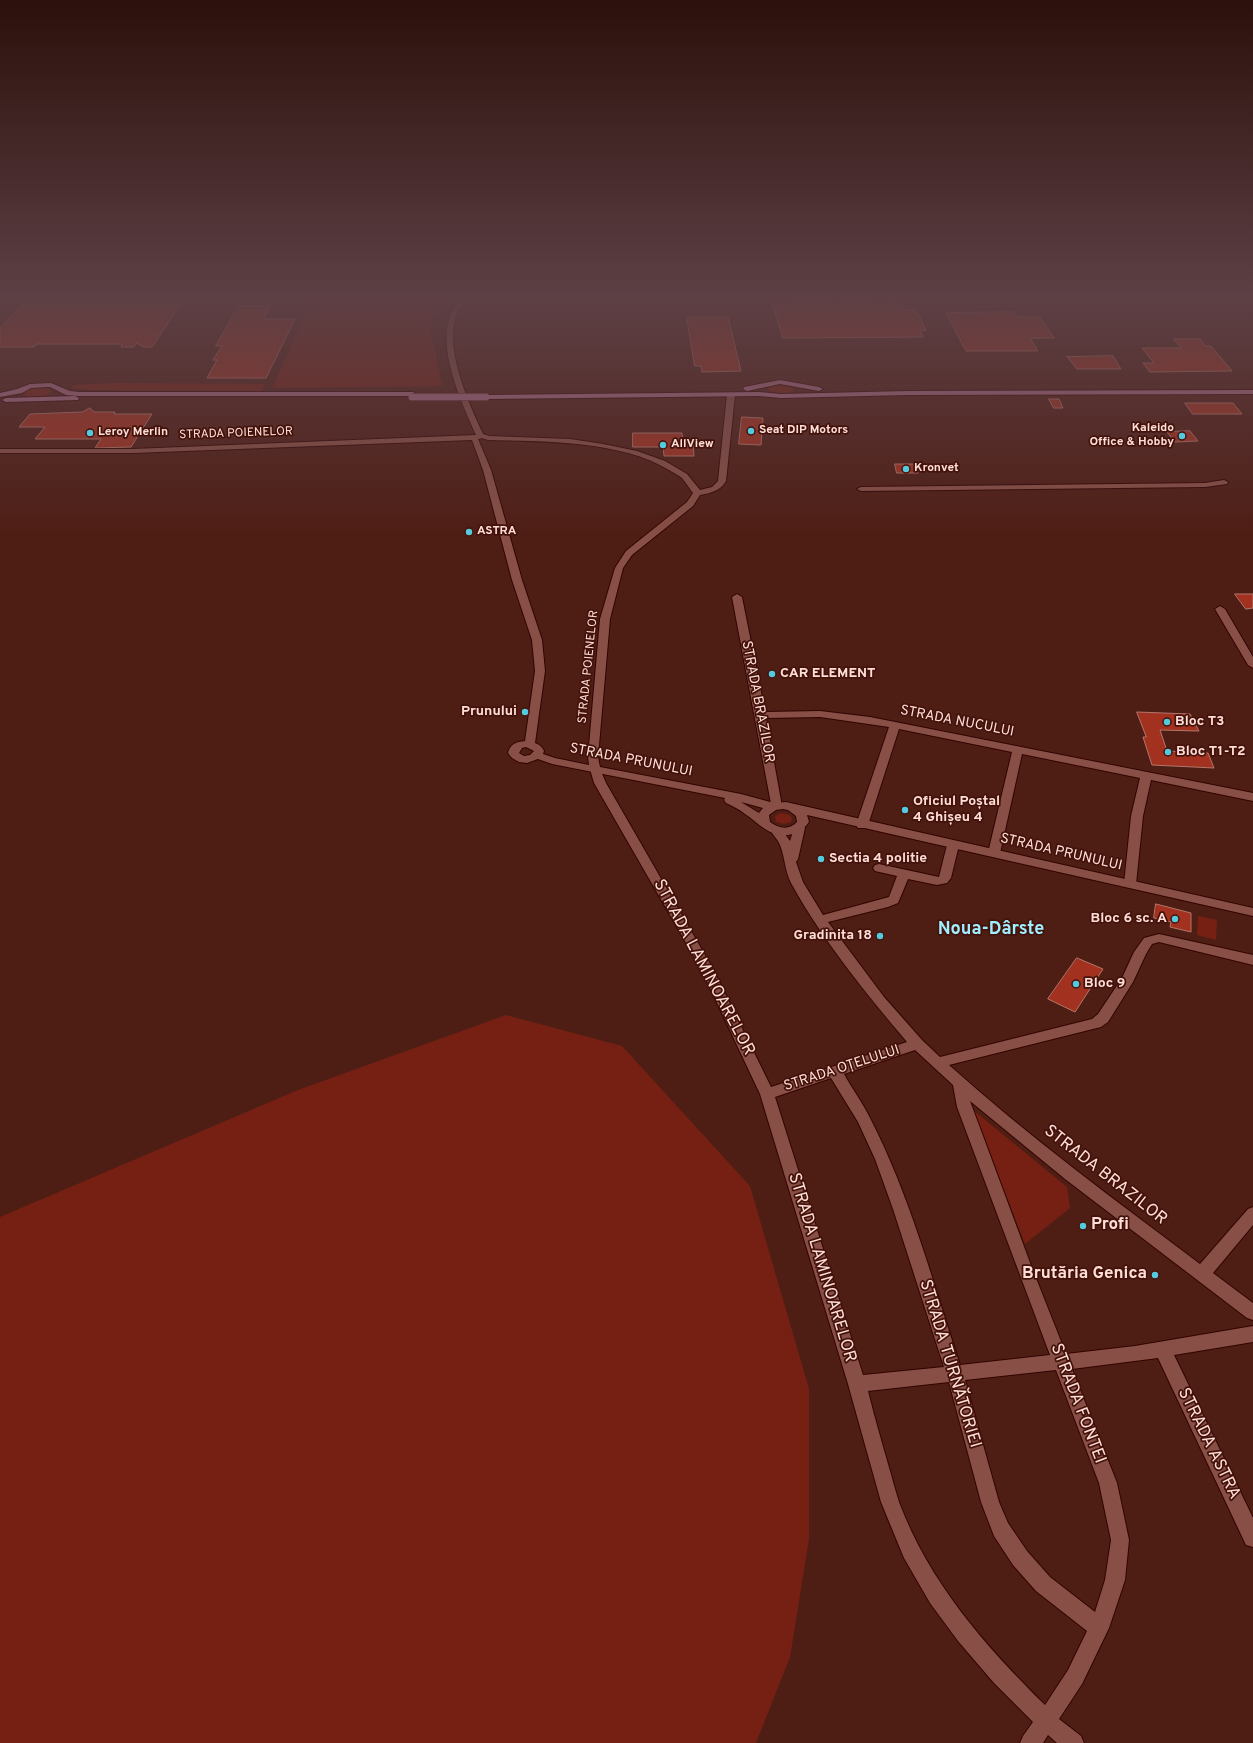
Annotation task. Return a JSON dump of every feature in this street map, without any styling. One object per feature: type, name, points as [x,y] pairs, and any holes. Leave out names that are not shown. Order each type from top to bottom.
[{"type":"main road","points":[[485,396],[684,392],[743,389],[780,382],[822,390],[875,390],[907,393]]},
{"type":"main road","points":[[768,384],[764,388],[765,391],[771,394]]},
{"type":"main road","points":[[0,400],[20,395],[25,388],[40,385],[51,385],[69,393],[79,394],[412,396]]},
{"type":"main road","points":[[791,395],[799,390],[796,386]]},
{"type":"main road","points":[[39,400],[55,394],[58,389]]},
{"type":"main road","points":[[0,395],[20,395],[39,400],[60,398],[771,394],[781,396],[907,393],[1253,392]]},
{"type":"street","points":[[458,376],[476,439],[487,470],[517,580],[537,640],[540,671],[530,744],[538,748],[537,755]]},
{"type":"street","points":[[720,485],[731,395]]},
{"type":"street","name":"STRADA POIENELOR","points":[[0,451],[133,451],[476,439],[482,442],[488,439],[537,439],[595,444],[616,448],[655,460],[684,475],[693,484],[697,493],[690,504],[632,549],[619,568],[605,619],[593,756],[595,769]]},
{"type":"street","points":[[487,470],[488,439]]},
{"type":"street","points":[[684,475],[702,482],[720,485]]},
{"type":"street","points":[[861,489],[910,485],[1170,483],[1205,485],[1224,482]]},
{"type":"street","points":[[697,493],[712,490],[720,485]]},
{"type":"street","name":"STRADA BRAZILOR","points":[[737,597],[760,715],[775,806]]},
{"type":"street","points":[[1220,609],[1253,665]]},
{"type":"street","name":"STRADA NUCULUI","points":[[760,715],[842,716],[1018,749],[1253,797]]},
{"type":"street","points":[[862,825],[895,726]]},
{"type":"street","name":"STRADA PRUNULUI","points":[[530,744],[523,744],[516,747],[513,751],[514,756],[523,760],[531,759],[537,755],[552,761],[775,806]]},
{"type":"street","points":[[994,853],[1018,749]]},
{"type":"street","name":"STRADA LAMINOARELOR","points":[[595,769],[600,783],[707,969],[767,1094],[857,1384],[890,1502],[914,1557],[937,1596],[965,1634],[1001,1676],[1046,1721],[1074,1743]]},
{"type":"street","points":[[1130,884],[1137,816],[1146,776]]},
{"type":"street","name":"STRADA PRUNULUI","points":[[720,795],[749,811],[764,823]]},
{"type":"street","points":[[791,864],[800,826],[803,822],[802,815],[795,809],[786,806],[775,806],[769,808],[763,815],[764,823],[776,830],[788,832],[800,826]]},
{"type":"street","name":"STRADA PRUNULUI","points":[[795,809],[1253,912]]},
{"type":"street","name":"STRADA PRUNULUI","points":[[800,826],[824,822],[862,825]]},
{"type":"street","name":"STRADA BRAZILOR","points":[[776,830],[786,844],[797,882],[820,920],[879,1000],[917,1044],[960,1084],[1070,1174],[1253,1314]]},
{"type":"street","points":[[879,868],[904,874],[943,880],[945,878],[953,845]]},
{"type":"street","points":[[820,920],[888,903],[894,900],[904,874]]},
{"type":"street","points":[[937,1063],[1096,1023],[1103,1018],[1108,1011],[1128,979],[1148,941],[1159,938],[1253,960]]},
{"type":"street","name":"STRADA OȚELULUI","points":[[767,1094],[917,1044]]},
{"type":"street","name":"STRADA TURNĂTORIEI","points":[[835,1072],[864,1120],[882,1159],[924,1278],[955,1374],[990,1502],[1001,1529],[1020,1558],[1043,1584],[1099,1628]]},
{"type":"street","name":"STRADA FONTEI","points":[[960,1084],[964,1106],[1061,1363],[1108,1482],[1120,1540],[1115,1580],[1099,1628],[1075,1677],[1030,1743]]},
{"type":"street","points":[[1202,1274],[1253,1214]]},
{"type":"street","points":[[857,1384],[1061,1363],[1162,1350],[1253,1334]]},
{"type":"street","name":"STRADA ASTRA","points":[[1162,1350],[1253,1538]]},
{"type":"shaded area","points":[[277,376],[440,376],[442,386],[272,388]]},
{"type":"shaded area","points":[[115,383],[265,384],[262,391],[90,390],[72,388],[75,385]]},
{"type":"shaded area","points":[[781,384],[792,386],[794,391],[788,394],[781,394],[774,393],[768,389],[770,386]]},
{"type":"shaded area","points":[[43,387],[50,389],[51,392],[45,396],[38,397],[24,395],[26,391]]},
{"type":"shaded area","points":[[781,813],[790,815],[792,819],[791,822],[784,824],[776,822],[775,816]]},
{"type":"shaded area","points":[[1198,916],[1217,920],[1216,940],[1197,935]]},
{"type":"shaded area","points":[[506,1015],[622,1046],[750,1186],[809,1389],[809,1539],[790,1657],[756,1743],[0,1743],[0,1217],[298,1090]]},
{"type":"shaded area","points":[[973,1110],[1067,1187],[1070,1208],[1025,1244]]},
{"type":"building","points":[[208,376],[267,376],[266,378],[207,378]]},
{"type":"building","points":[[1049,399],[1059,399],[1063,408],[1054,408]]},
{"type":"building","points":[[1185,403],[1233,403],[1242,414],[1193,414]]},
{"type":"building","name":"Leroy Merlin","points":[[90,408],[94,412],[115,412],[114,414],[152,414],[131,447],[95,448],[101,439],[35,439],[45,427],[19,427],[30,414],[82,412]]},
{"type":"building","name":"Seat DIP Motors","points":[[742,417],[763,418],[761,445],[739,444]]},
{"type":"building","name":"Kaleido Office & Hobby","points":[[1190,431],[1198,441],[1175,442],[1167,432]]},
{"type":"building","name":"AllView","points":[[633,433],[682,433],[683,444],[693,444],[694,456],[664,456],[663,447],[633,447]]},
{"type":"building","name":"Kronvet","points":[[895,464],[915,464],[918,473],[897,473]]},
{"type":"building","points":[[1235,594],[1253,594],[1253,608],[1246,609]]},
{"type":"building","points":[[1137,712],[1190,714],[1199,731],[1160,730],[1167,751],[1208,753],[1214,768],[1152,765],[1143,737],[1146,737]]},
{"type":"building","name":"Bloc 6 sc. A","points":[[1156,904],[1191,913],[1191,932],[1170,927],[1171,922],[1154,918]]},
{"type":"building","name":"Bloc 9","points":[[1077,958],[1103,969],[1075,1012],[1048,999]]},
{"type":"place","name":"Seat DIP Motors","points":[[751,431]]},
{"type":"place","name":"Leroy Merlin","points":[[90,433]]},
{"type":"place","name":"Kaleido Office & Hobby","points":[[1182,436]]},
{"type":"place","name":"AllView","points":[[663,445]]},
{"type":"place","name":"Kronvet","points":[[906,469]]},
{"type":"place","name":"ASTRA","points":[[469,532]]},
{"type":"place","name":"CAR ELEMENT","points":[[772,674]]},
{"type":"place","name":"Prunului","points":[[525,712]]},
{"type":"place","name":"Bloc T3","points":[[1167,722]]},
{"type":"place","name":"Bloc T1-T2","points":[[1168,752]]},
{"type":"place","name":"Oficiul Poștal 4 Ghișeu 4","points":[[905,810]]},
{"type":"place","name":"Sectia 4 politie","points":[[821,859]]},
{"type":"place","name":"Bloc 6 sc. A","points":[[1175,919]]},
{"type":"place","name":"Gradinita 18","points":[[880,936]]},
{"type":"place","name":"Bloc 9","points":[[1076,984]]},
{"type":"place","name":"Profi","points":[[1083,1226]]},
{"type":"place","name":"Brutăria Genica","points":[[1155,1275]]},
{"type":"district","name":"Noua-Dârste","points":[[991,930]]}]
